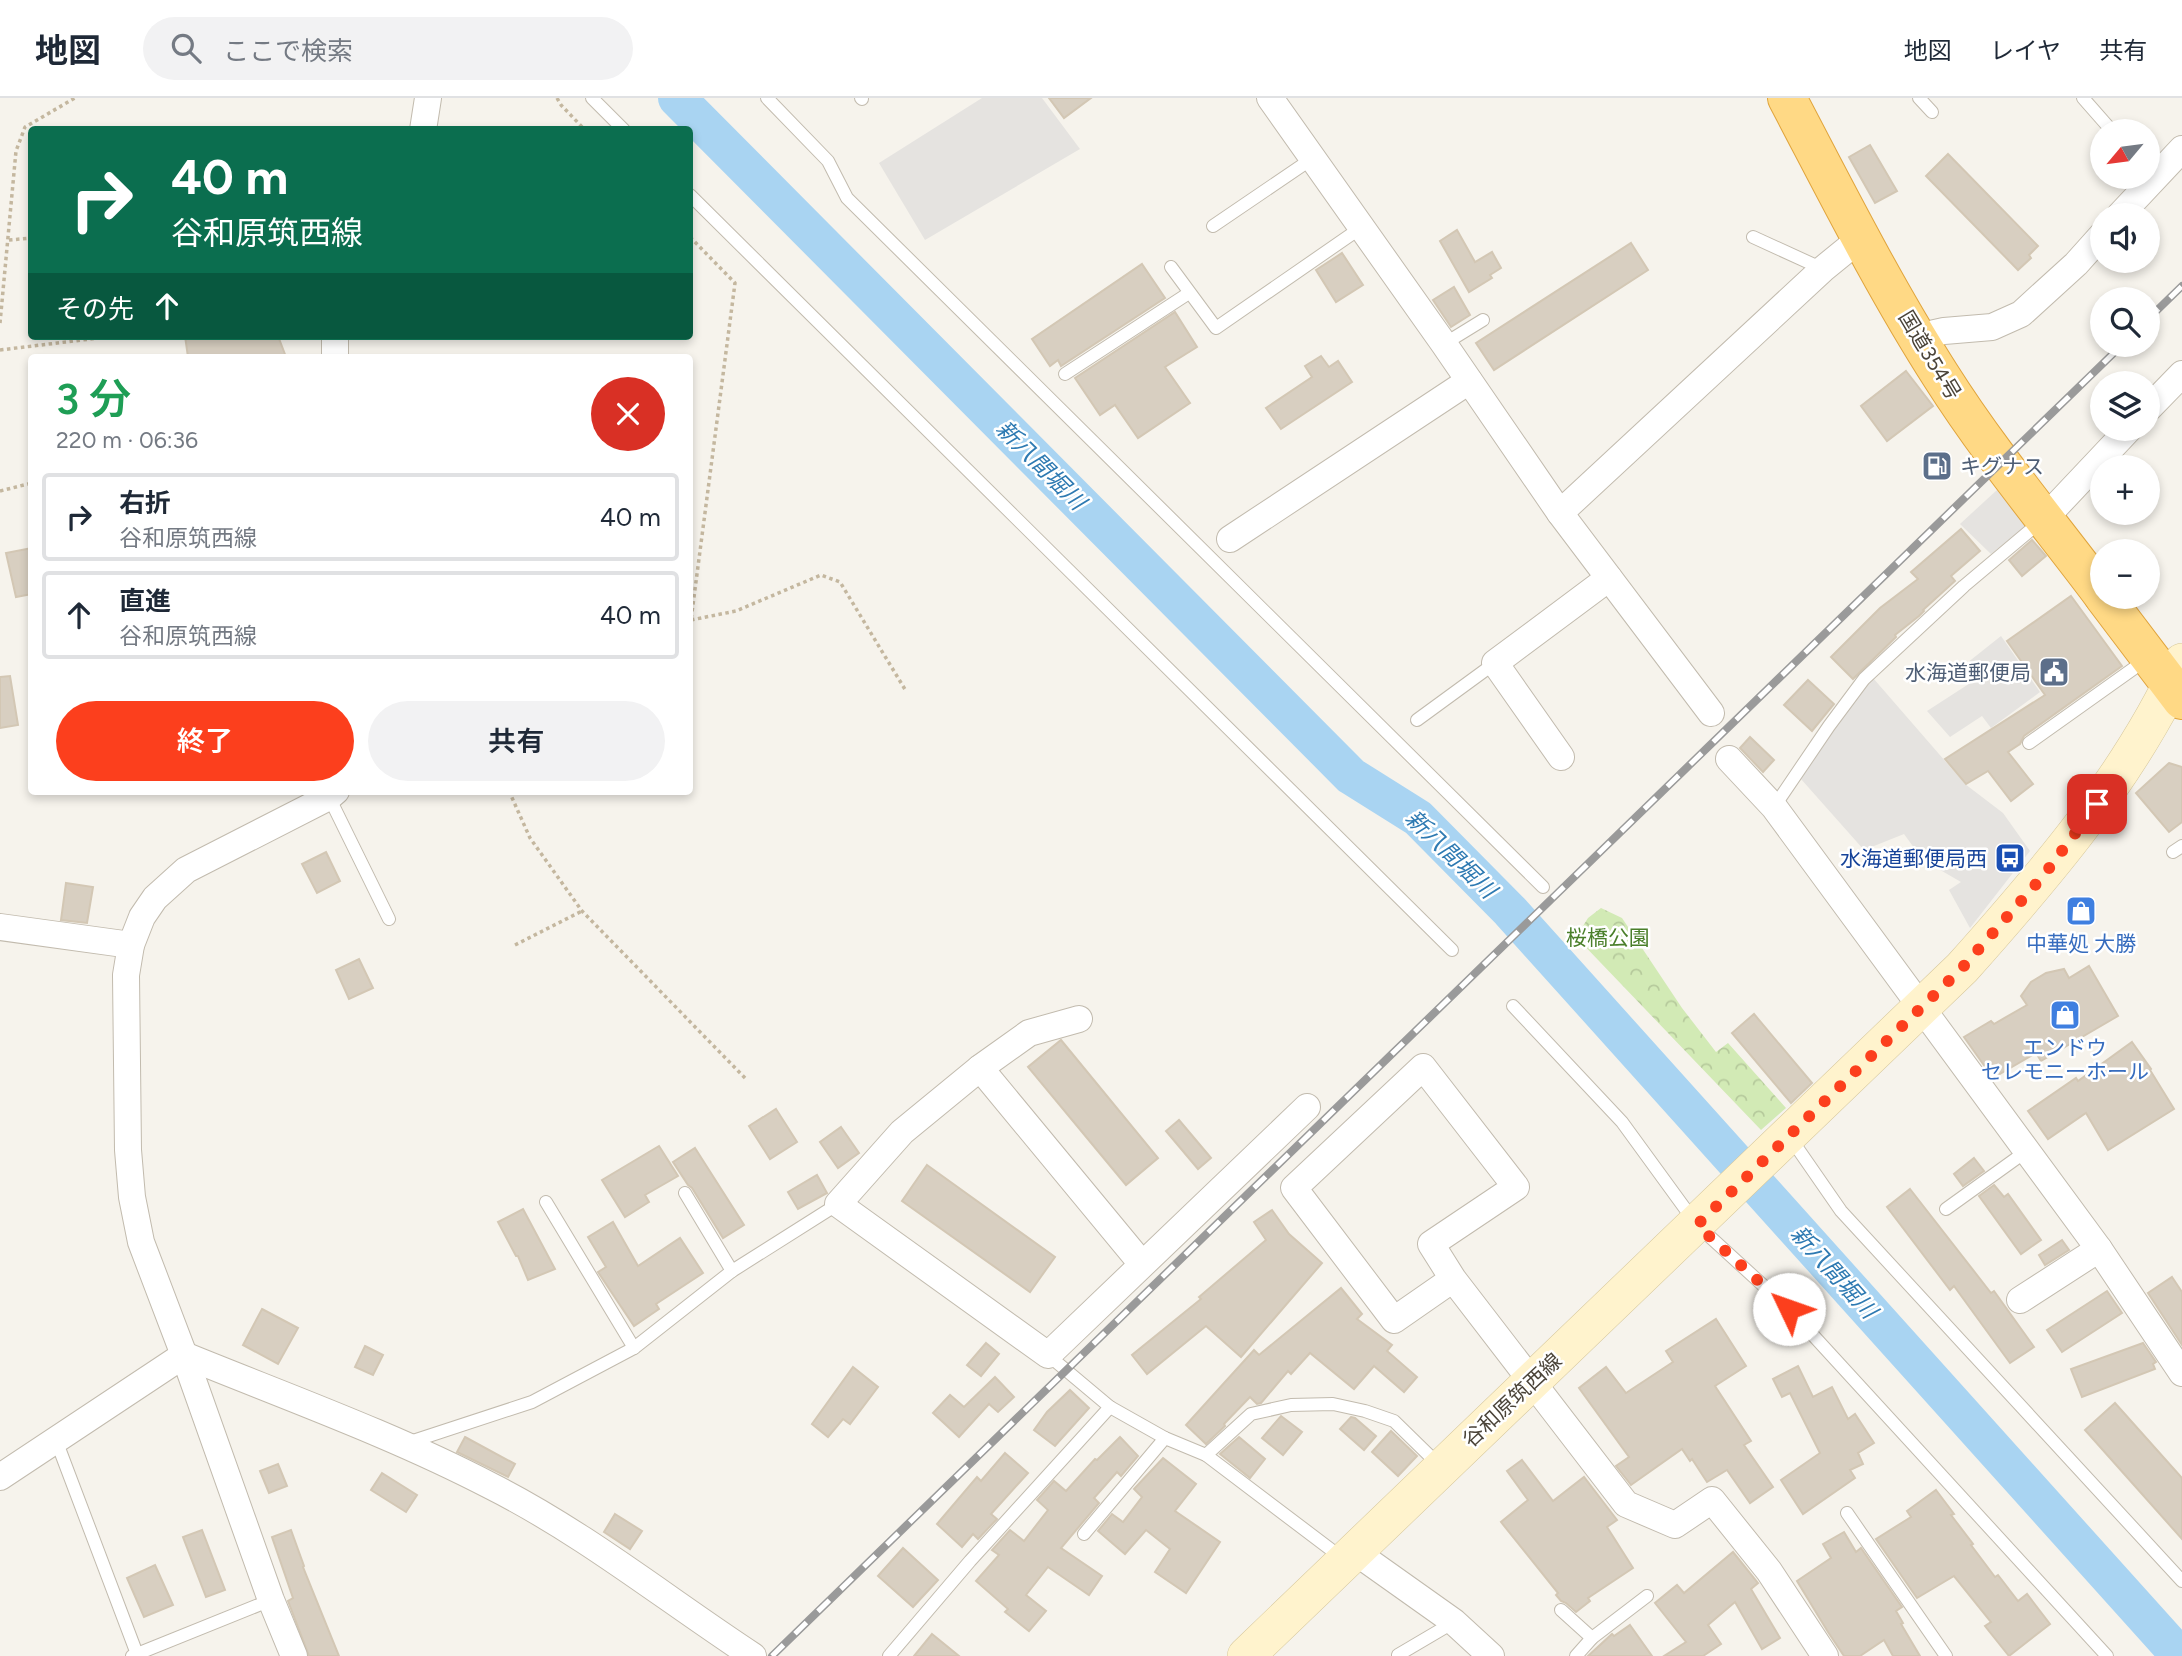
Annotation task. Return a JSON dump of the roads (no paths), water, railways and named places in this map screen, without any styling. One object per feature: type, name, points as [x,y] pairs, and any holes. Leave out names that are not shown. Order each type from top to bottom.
[{"type":"highway","name":"国道354号","points":[[1787,98],[1917,337],[1964,411],[2090,578]]},
{"type":"highway","name":"国道354号","points":[[2115,609],[2171,676]]},
{"type":"main road","name":"谷和原筑西線","points":[[1248,1655],[1441,1466],[1532,1382],[1962,968],[2052,865],[2110,785],[2171,676]]},
{"type":"street","points":[[424,126],[428,98]]},
{"type":"street","points":[[1270,98],[1560,513],[1711,713]]},
{"type":"street","points":[[2160,167],[2182,149]]},
{"type":"street","points":[[1560,513],[1823,268],[1861,238]]},
{"type":"street","points":[[1917,337],[1944,331],[1992,327],[2021,314],[2090,249]]},
{"type":"street","points":[[2160,398],[2181,379]]},
{"type":"street","points":[[1230,540],[1469,381]]},
{"type":"street","points":[[2045,518],[2118,441]]},
{"type":"street","points":[[1561,757],[1495,663],[1609,578]]},
{"type":"street","points":[[1730,759],[1774,807],[2028,1150],[2099,1249],[2182,1373]]},
{"type":"street","points":[[294,1656],[271,1600],[141,1242],[132,1196],[128,1150],[127,987],[131,946],[142,917],[155,898],[186,870],[330,795]]},
{"type":"street","points":[[0,927],[131,946]]},
{"type":"street","points":[[1079,1019],[1029,1033],[980,1068],[902,1132],[838,1204],[1048,1355],[1307,1107]]},
{"type":"street","points":[[1453,1279],[1394,1320],[1294,1188],[1423,1067],[1516,1188],[1431,1244],[1453,1279],[1626,1504],[1675,1525],[1712,1500],[1769,1571],[1825,1656]]},
{"type":"street","points":[[980,1068],[1142,1264]]},
{"type":"street","points":[[2020,1300],[2099,1249]]},
{"type":"street","points":[[0,1477],[184,1355]]},
{"type":"street","points":[[184,1355],[402,1445],[491,1486],[574,1533],[753,1656]]},
{"type":"street","points":[[1350,1555],[1454,1622],[1491,1656]]},
{"type":"lane","points":[[592,98],[620,126]]},
{"type":"lane","points":[[767,98],[828,161],[847,198],[1544,887]]},
{"type":"lane","points":[[1919,98],[1932,112]]},
{"type":"lane","points":[[2083,98],[2101,119]]},
{"type":"lane","points":[[1213,226],[1313,158]]},
{"type":"lane","points":[[693,198],[1452,950]]},
{"type":"lane","points":[[1171,267],[1216,328],[1362,227]]},
{"type":"lane","points":[[1753,237],[1823,268]]},
{"type":"lane","points":[[1065,374],[1189,293]]},
{"type":"lane","points":[[1444,344],[1483,320]]},
{"type":"lane","points":[[1774,807],[1864,679],[1954,595],[2045,518]]},
{"type":"lane","points":[[1417,720],[1495,663]]},
{"type":"lane","points":[[2029,743],[2171,676]]},
{"type":"lane","points":[[332,795],[389,919]]},
{"type":"lane","points":[[1513,1006],[1622,1122],[1700,1221],[1789,1309],[2107,1656]]},
{"type":"lane","points":[[1784,1140],[1842,1211],[2182,1581]]},
{"type":"lane","points":[[1947,1209],[2028,1150]]},
{"type":"lane","points":[[685,1193],[732,1271]]},
{"type":"lane","points":[[546,1202],[634,1348]]},
{"type":"lane","points":[[402,1445],[532,1402],[634,1348],[732,1271],[838,1204]]},
{"type":"lane","points":[[1048,1355],[1110,1407],[1165,1438],[1206,1455],[1350,1555]]},
{"type":"lane","points":[[1206,1455],[1251,1414],[1291,1405],[1333,1404],[1394,1421],[1441,1466]]},
{"type":"lane","points":[[889,1656],[970,1561],[1110,1407]]},
{"type":"lane","points":[[1084,1534],[1165,1438]]},
{"type":"lane","points":[[56,1440],[134,1655],[271,1600]]},
{"type":"lane","points":[[1847,1513],[1947,1656]]},
{"type":"lane","points":[[1576,1656],[1592,1638],[1647,1596]]},
{"type":"lane","points":[[1561,1610],[1592,1638]]},
{"type":"lane","points":[[1398,1655],[1454,1622]]},
{"type":"waterway","name":"新八間堀川","points":[[677,98],[1351,776],[1418,818],[1510,911],[2180,1656]]},
{"type":"railway","points":[[2160,307],[2182,286]]},
{"type":"railway","points":[[772,1656],[2110,357]]},
{"type":"place","name":"キグナス","points":[[1937,466]]},
{"type":"place","name":"水海道郵便局","points":[[2054,672]]},
{"type":"place","name":"水海道郵便局西","points":[[2010,858]]},
{"type":"place","name":"中華処 大勝","points":[[2081,911]]},
{"type":"place","name":"エンドウ セレモニーホール","points":[[2065,1015]]},
{"type":"park label","name":"桜橋公園","points":[[1608,937]]}]
